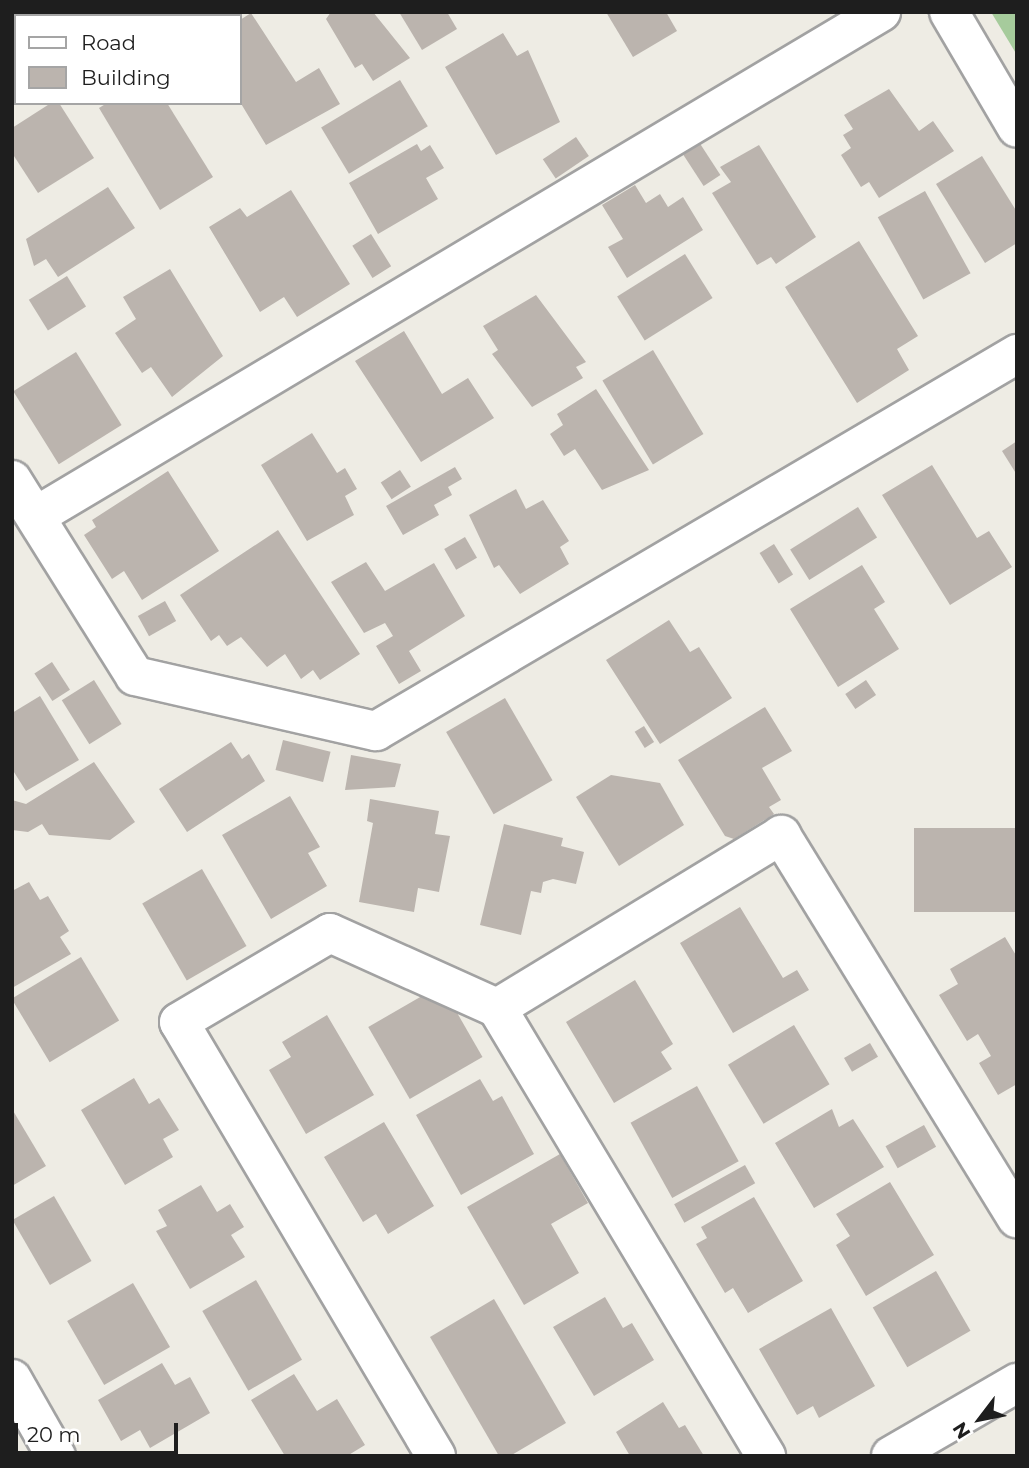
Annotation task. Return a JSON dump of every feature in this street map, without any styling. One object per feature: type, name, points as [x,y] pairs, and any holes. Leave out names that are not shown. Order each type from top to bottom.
[{"type":"street","points":[[36,516],[881,12]]},
{"type":"street","points":[[949,12],[1017,128]]},
{"type":"street","points":[[12,480],[135,676],[376,731],[1017,354]]},
{"type":"street","points":[[496,1008],[780,835],[1017,1218]]},
{"type":"street","points":[[436,1456],[179,1022],[330,933],[496,1008],[766,1456]]},
{"type":"street","points":[[12,1379],[56,1456]]},
{"type":"street","points":[[893,1455],[1017,1383]]},
{"type":"green space","points":[[991,12],[1017,12],[1017,55]]},
{"type":"building","points":[[331,12],[373,12],[410,58],[373,81],[362,64],[355,68],[326,19]]},
{"type":"building","points":[[399,12],[447,12],[457,29],[422,50]]},
{"type":"building","points":[[606,12],[666,12],[677,31],[633,57]]},
{"type":"building","points":[[251,13],[296,82],[319,68],[340,104],[266,145],[242,105],[242,19]]},
{"type":"building","points":[[503,33],[517,56],[528,50],[560,122],[496,155],[445,67]]},
{"type":"building","points":[[400,80],[428,126],[349,174],[321,127]]},
{"type":"building","points":[[889,89],[919,131],[933,121],[954,151],[879,198],[869,182],[861,187],[841,155],[851,148],[843,135],[853,129],[844,115]]},
{"type":"building","points":[[48,105],[60,105],[94,158],[38,193],[12,153],[12,128]]},
{"type":"building","points":[[104,105],[168,105],[213,177],[160,210],[99,108]]},
{"type":"building","points":[[576,137],[589,156],[556,178],[543,159]]},
{"type":"building","points":[[697,139],[720,175],[704,186],[680,150]]},
{"type":"building","points":[[417,144],[421,151],[430,145],[444,168],[426,178],[438,199],[378,234],[349,183]]},
{"type":"building","points":[[759,145],[816,237],[776,264],[771,257],[757,265],[712,193],[731,182],[720,167]]},
{"type":"building","points":[[982,156],[1017,212],[1017,243],[985,263],[936,184]]},
{"type":"building","points":[[635,185],[646,203],[660,194],[668,207],[683,197],[703,230],[627,278],[608,247],[623,239],[602,205]]},
{"type":"building","points":[[108,187],[135,228],[58,277],[46,259],[34,266],[26,239]]},
{"type":"building","points":[[291,190],[350,284],[297,317],[284,297],[260,312],[209,227],[240,208],[247,217]]},
{"type":"building","points":[[925,191],[971,273],[923,299],[878,217]]},
{"type":"building","points":[[371,234],[391,266],[372,278],[352,246]]},
{"type":"building","points":[[859,241],[918,336],[897,349],[909,370],[857,403],[785,287]]},
{"type":"building","points":[[685,254],[713,298],[645,340],[617,296]]},
{"type":"building","points":[[170,269],[223,356],[172,397],[151,367],[142,373],[115,333],[136,319],[123,297]]},
{"type":"building","points":[[67,276],[86,307],[48,330],[29,300]]},
{"type":"building","points":[[536,295],[586,362],[576,367],[583,378],[532,407],[492,354],[498,350],[483,326]]},
{"type":"building","points":[[404,331],[442,394],[468,378],[494,418],[421,462],[355,361]]},
{"type":"building","points":[[653,350],[703,434],[653,464],[602,380]]},
{"type":"building","points":[[76,352],[122,425],[59,464],[13,391]]},
{"type":"building","points":[[596,389],[649,470],[602,490],[575,449],[564,456],[550,434],[563,425],[557,414]]},
{"type":"building","points":[[312,433],[337,473],[345,468],[357,489],[345,496],[354,515],[307,541],[261,465]]},
{"type":"building","points":[[1017,441],[1017,475],[1002,451]]},
{"type":"building","points":[[932,465],[977,538],[989,531],[1012,567],[950,605],[882,495]]},
{"type":"building","points":[[455,467],[462,479],[448,487],[452,495],[434,505],[439,515],[403,535],[386,506]]},
{"type":"building","points":[[400,470],[411,487],[392,499],[381,483]]},
{"type":"building","points":[[168,471],[219,551],[142,600],[124,571],[112,579],[84,535],[96,527],[92,520]]},
{"type":"building","points":[[516,489],[526,509],[543,500],[569,541],[560,547],[569,564],[520,594],[499,565],[494,568],[469,515]]},
{"type":"building","points":[[858,507],[877,538],[809,580],[790,549]]},
{"type":"building","points":[[278,530],[360,654],[320,680],[313,670],[301,679],[285,654],[267,667],[241,637],[227,646],[219,635],[211,641],[180,595]]},
{"type":"building","points":[[465,537],[477,558],[456,570],[444,549]]},
{"type":"building","points":[[774,544],[793,575],[779,584],[760,553]]},
{"type":"building","points":[[366,562],[385,591],[434,563],[465,616],[409,651],[421,671],[399,684],[376,646],[393,636],[385,623],[364,633],[331,582]]},
{"type":"building","points":[[862,565],[885,602],[874,609],[899,649],[838,687],[790,609]]},
{"type":"building","points":[[165,601],[176,621],[149,636],[138,616]]},
{"type":"building","points":[[669,620],[690,652],[699,647],[732,698],[660,744],[606,660]]},
{"type":"building","points":[[52,662],[70,690],[52,701],[34,673]]},
{"type":"building","points":[[94,680],[122,724],[89,744],[62,700]]},
{"type":"building","points":[[866,680],[876,695],[855,709],[845,694]]},
{"type":"building","points":[[40,696],[79,760],[26,791],[12,769],[12,713]]},
{"type":"building","points":[[505,698],[552,780],[494,814],[446,732]]},
{"type":"building","points":[[765,707],[792,751],[762,768],[781,800],[769,807],[774,814],[734,839],[725,836],[678,760]]},
{"type":"building","points":[[644,726],[654,742],[645,748],[635,732]]},
{"type":"building","points":[[283,740],[331,752],[323,782],[276,770]]},
{"type":"building","points":[[231,742],[242,759],[249,754],[265,781],[187,832],[159,789]]},
{"type":"building","points":[[351,755],[401,764],[395,787],[345,790]]},
{"type":"building","points":[[94,762],[135,822],[110,840],[49,835],[42,824],[28,832],[12,830],[12,800],[26,804]]},
{"type":"building","points":[[611,775],[660,783],[684,825],[619,866],[576,797]]},
{"type":"building","points":[[290,796],[320,847],[308,853],[327,886],[271,919],[222,835]]},
{"type":"building","points":[[370,799],[439,811],[435,834],[450,836],[439,892],[418,888],[414,912],[359,902],[373,823],[367,821]]},
{"type":"building","points":[[504,824],[563,838],[561,846],[584,852],[576,884],[553,879],[543,882],[541,893],[531,891],[521,935],[480,925]]},
{"type":"building","points":[[914,828],[1017,828],[1017,912],[914,912]]},
{"type":"building","points":[[202,869],[246,946],[187,981],[142,903]]},
{"type":"building","points":[[29,882],[40,900],[48,896],[69,931],[60,937],[71,954],[12,988],[12,891]]},
{"type":"building","points":[[740,907],[783,978],[797,970],[809,990],[733,1033],[680,943]]},
{"type":"building","points":[[1005,937],[1017,957],[1017,1084],[998,1095],[979,1063],[991,1056],[978,1034],[967,1041],[939,995],[958,984],[950,969]]},
{"type":"building","points":[[81,957],[119,1020],[50,1062],[12,998]]},
{"type":"building","points":[[635,980],[673,1044],[661,1052],[672,1069],[614,1103],[566,1022]]},
{"type":"building","points":[[441,985],[482,1057],[410,1099],[368,1027]]},
{"type":"building","points":[[327,1015],[374,1095],[306,1134],[269,1070],[291,1057],[282,1042]]},
{"type":"building","points":[[794,1025],[830,1084],[764,1124],[728,1065]]},
{"type":"building","points":[[870,1043],[878,1057],[852,1072],[844,1058]]},
{"type":"building","points":[[134,1078],[149,1104],[159,1098],[179,1130],[163,1139],[173,1157],[125,1185],[81,1110]]},
{"type":"building","points":[[480,1079],[493,1101],[502,1096],[534,1154],[461,1195],[416,1115]]},
{"type":"building","points":[[697,1086],[739,1161],[672,1198],[631,1123]]},
{"type":"building","points":[[12,1109],[46,1166],[12,1186]]},
{"type":"building","points":[[832,1109],[839,1127],[853,1119],[884,1167],[814,1208],[775,1143]]},
{"type":"building","points":[[384,1122],[434,1206],[388,1234],[376,1214],[363,1222],[324,1157]]},
{"type":"building","points":[[924,1125],[936,1147],[898,1168],[886,1146]]},
{"type":"building","points":[[560,1154],[588,1203],[551,1224],[579,1273],[524,1305],[467,1207]]},
{"type":"building","points":[[745,1165],[755,1183],[684,1223],[674,1204]]},
{"type":"building","points":[[890,1182],[934,1255],[866,1296],[836,1245],[850,1236],[836,1214]]},
{"type":"building","points":[[201,1185],[217,1212],[230,1204],[244,1227],[231,1235],[245,1257],[190,1289],[156,1231],[167,1226],[158,1210]]},
{"type":"building","points":[[54,1196],[92,1261],[50,1285],[12,1220]]},
{"type":"building","points":[[754,1197],[803,1281],[748,1313],[733,1288],[725,1293],[696,1244],[707,1238],[701,1227]]},
{"type":"building","points":[[936,1271],[971,1331],[907,1367],[873,1308]]},
{"type":"building","points":[[256,1280],[302,1360],[248,1391],[202,1311]]},
{"type":"building","points":[[133,1283],[170,1347],[104,1385],[67,1321]]},
{"type":"building","points":[[605,1297],[623,1328],[632,1323],[654,1360],[594,1396],[553,1327]]},
{"type":"building","points":[[494,1299],[566,1423],[510,1456],[499,1456],[430,1337]]},
{"type":"building","points":[[831,1308],[875,1386],[819,1418],[813,1406],[797,1415],[759,1349]]},
{"type":"building","points":[[162,1363],[175,1385],[190,1377],[210,1413],[150,1448],[140,1430],[121,1441],[98,1400]]},
{"type":"building","points":[[294,1374],[317,1411],[337,1399],[365,1445],[347,1456],[285,1456],[251,1400]]},
{"type":"building","points":[[663,1402],[679,1428],[685,1425],[704,1456],[630,1456],[616,1432]]}]
